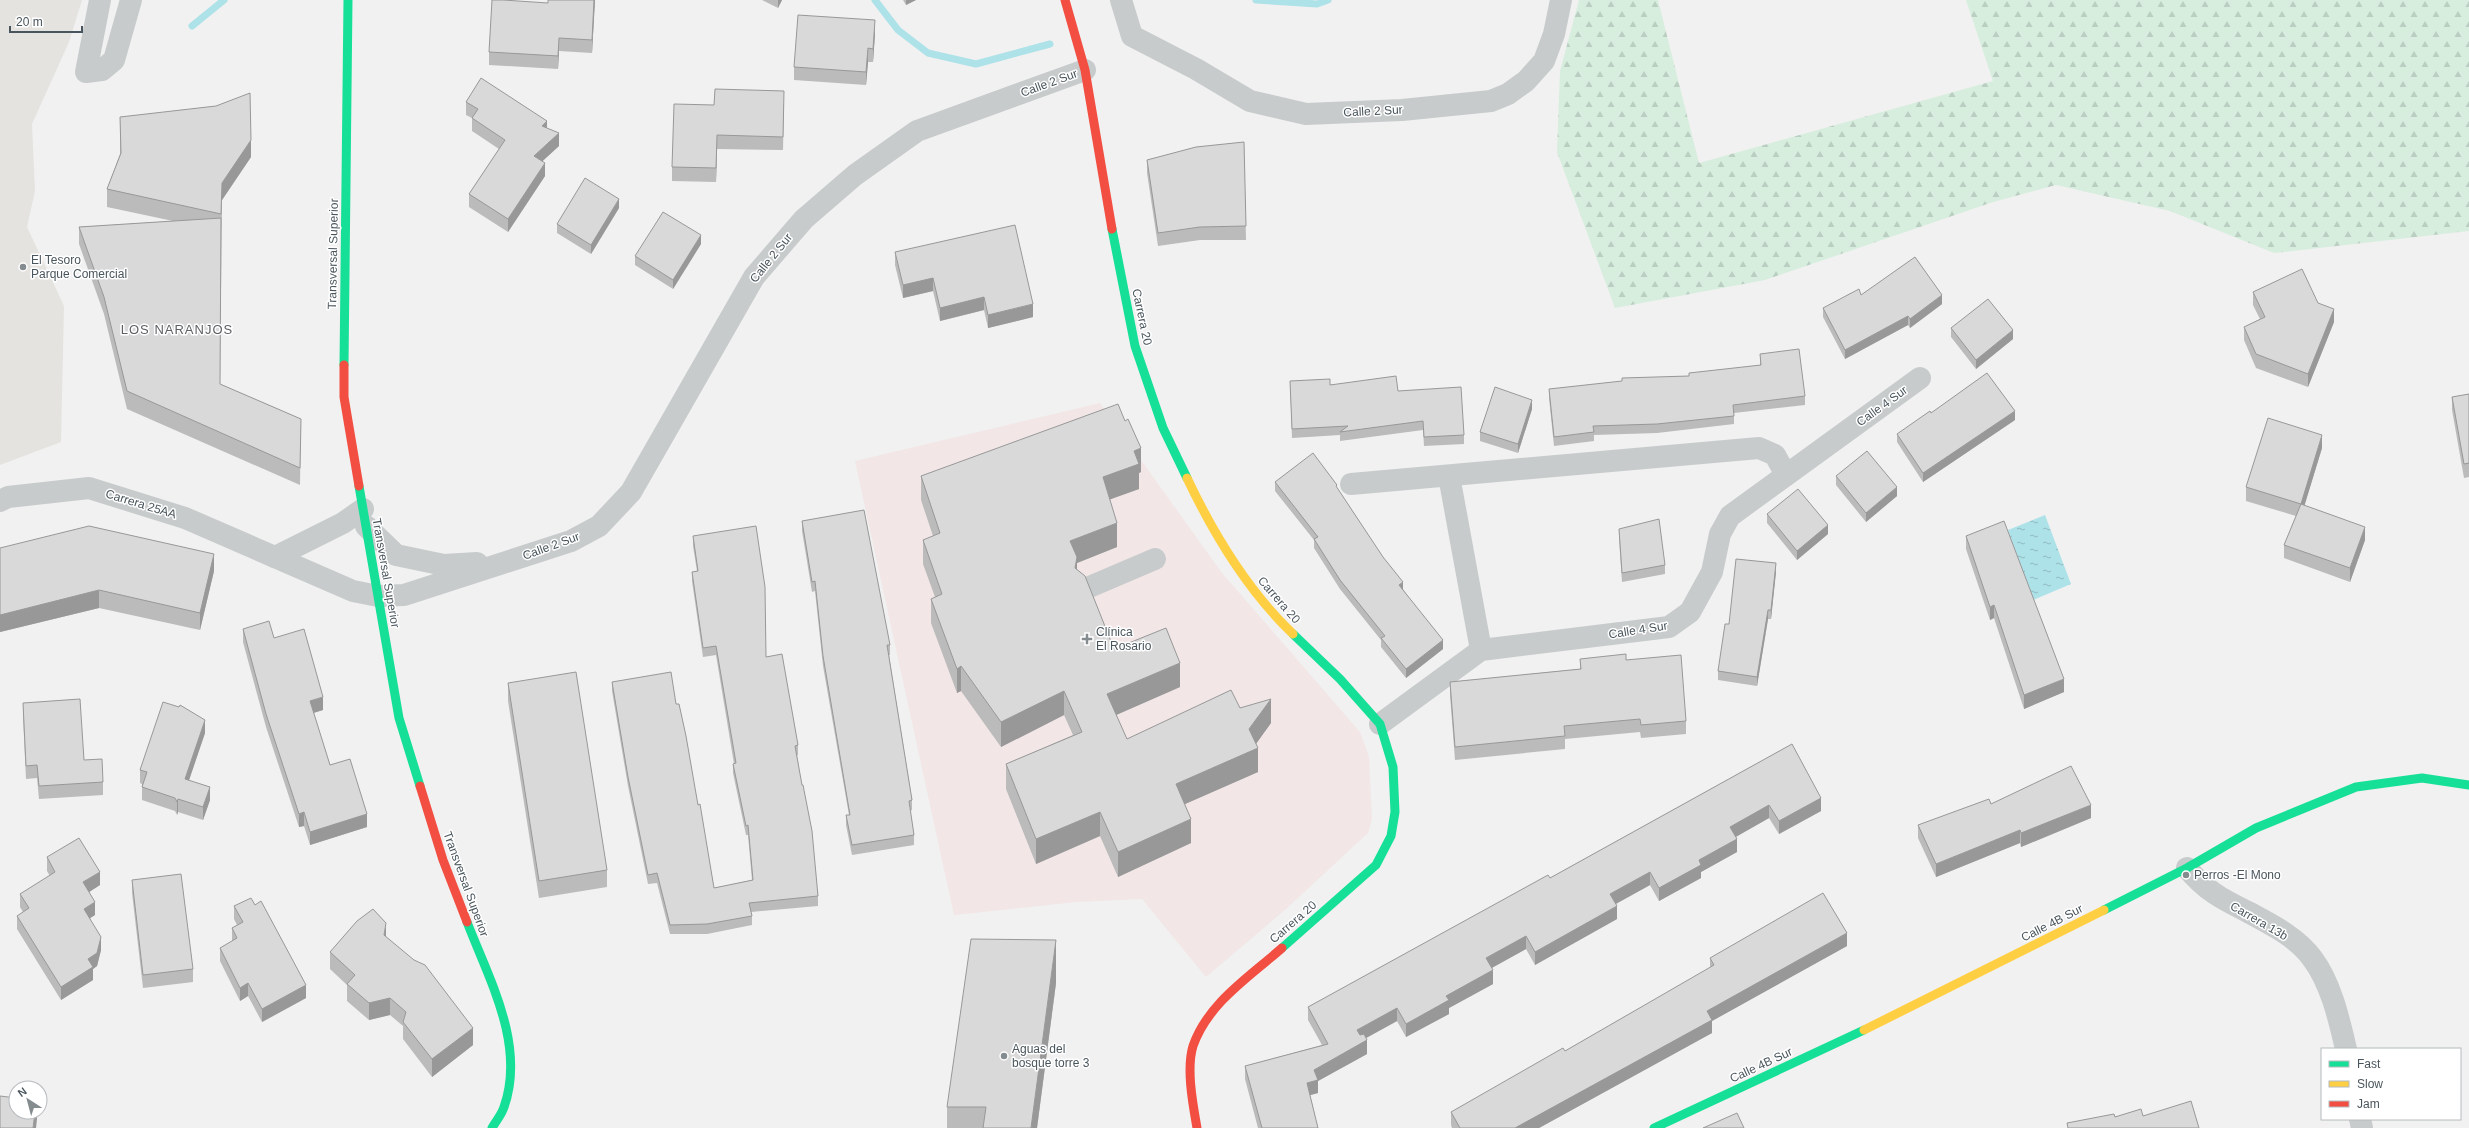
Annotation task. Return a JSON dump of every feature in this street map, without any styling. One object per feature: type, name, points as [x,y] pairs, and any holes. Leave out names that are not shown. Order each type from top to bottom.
[{"type":"street","points":[[100,0],[86,72],[102,70],[114,60],[131,0]]},
{"type":"street","name":"Transversal Superior","points":[[348,0],[344,397],[399,718],[445,868],[505,1020],[511,1064],[504,1108],[492,1128]]},
{"type":"street","name":"Carrera 20","points":[[1065,0],[1085,70],[1105,194],[1135,346],[1163,428],[1205,516],[1245,579],[1276,618],[1340,678],[1380,724],[1392,761],[1395,791],[1391,836],[1376,865],[1214,1007],[1193,1047],[1190,1090],[1197,1128]]},
{"type":"street","name":"Calle 2 Sur","points":[[1121,0],[1132,36],[1196,69],[1250,101],[1306,114],[1410,109],[1491,101],[1508,94],[1526,81],[1544,61],[1554,34],[1561,0]]},
{"type":"street","name":"Calle 2 Sur","points":[[378,596],[404,595],[571,541],[599,526],[631,492],[754,277],[804,219],[855,175],[917,131],[1085,70]]},
{"type":"street","name":"Calle 4 Sur","points":[[1380,724],[1481,650],[1669,627],[1690,612],[1712,572],[1720,534],[1730,516],[1920,378]]},
{"type":"street","points":[[1351,484],[1759,448],[1775,456],[1786,475]]},
{"type":"street","points":[[1449,476],[1481,650]]},
{"type":"street","name":"Carrera 25AA","points":[[0,501],[8,497],[89,488],[185,518],[353,591],[378,596]]},
{"type":"street","points":[[275,557],[343,523],[365,518]]},
{"type":"street","name":"Calle 2 Sur","points":[[365,518],[396,555],[444,565],[504,562]]},
{"type":"street","points":[[1087,588],[1155,559]]},
{"type":"street","name":"Calle 4B Sur","points":[[1654,1128],[1903,1012],[2187,868],[2256,828],[2356,787],[2389,780],[2422,778],[2469,785]]},
{"type":"street","name":"Carrera 13b","points":[[2187,868],[2200,884],[2220,899],[2284,932],[2312,958],[2328,986],[2346,1048]]},
{"type":"shaded area","name":"El Tesoro Parque Comercial","points":[[0,0],[82,0],[69,42],[32,124],[35,191],[27,227],[64,306],[61,442],[0,465]]},
{"type":"shaded area","name":"Clínica El Rosario","points":[[1100,403],[1222,573],[1360,732],[1369,757],[1372,819],[1368,833],[1286,909],[1206,977],[1142,899],[1076,902],[954,915],[855,461]]},
{"type":"green space","points":[[1579,0],[1658,0],[1699,163],[1993,81],[1966,0],[2469,0],[2469,231],[2274,253],[2170,211],[2056,185],[1993,202],[1765,280],[1615,308],[1557,152],[1560,71]]},
{"type":"water","points":[[2045,515],[2071,584],[2031,601],[2008,530]]},
{"type":"building","points":[[492,0],[548,3],[548,0],[594,0],[592,40],[559,38],[558,56],[489,52]]},
{"type":"building","points":[[798,15],[875,20],[873,49],[868,48],[866,72],[794,67]]},
{"type":"building","points":[[481,78],[547,121],[542,126],[559,133],[534,156],[545,163],[508,219],[469,194],[505,140],[472,118],[478,109],[466,102]]},
{"type":"building","points":[[715,89],[784,91],[783,137],[717,135],[716,168],[672,167],[674,104],[714,105]]},
{"type":"building","points":[[250,93],[251,140],[222,183],[221,214],[107,189],[121,153],[120,117],[216,106]]},
{"type":"building","points":[[1244,142],[1246,226],[1200,227],[1158,233],[1147,160],[1196,147]]},
{"type":"building","points":[[585,178],[619,199],[591,245],[557,224]]},
{"type":"building","points":[[663,212],[701,235],[673,280],[635,256]]},
{"type":"building","points":[[221,218],[220,384],[301,419],[300,468],[127,391],[104,297],[79,227]]},
{"type":"building","points":[[1015,225],[1033,304],[988,315],[984,297],[940,308],[933,278],[903,285],[895,252]]},
{"type":"building","points":[[1915,257],[1942,295],[1910,319],[1908,316],[1845,350],[1823,308],[1859,289],[1861,295]]},
{"type":"building","points":[[2302,269],[2318,303],[2334,309],[2308,374],[2256,354],[2244,327],[2265,317],[2253,292]]},
{"type":"building","points":[[1988,299],[2013,330],[1976,360],[1951,328]]},
{"type":"building","points":[[1799,349],[1805,396],[1733,405],[1734,416],[1657,424],[1593,426],[1594,432],[1554,437],[1549,389],[1622,381],[1622,378],[1689,376],[1689,373],[1761,365],[1760,354]]},
{"type":"building","points":[[1987,373],[2015,411],[1923,473],[1897,434],[1930,411],[1931,413]]},
{"type":"building","points":[[1396,376],[1398,391],[1461,387],[1464,435],[1424,437],[1423,421],[1340,432],[1348,426],[1292,429],[1290,381],[1330,379],[1330,385]]},
{"type":"building","points":[[1495,387],[1532,400],[1518,444],[1480,432]]},
{"type":"building","points":[[2469,394],[2469,463],[2464,464],[2452,397]]},
{"type":"building","points":[[1118,404],[1125,421],[1128,419],[1141,448],[1134,451],[1139,464],[1103,477],[1117,523],[1070,541],[1077,557],[1075,568],[1085,576],[1114,649],[1166,628],[1180,663],[1107,694],[1127,739],[1231,690],[1240,708],[1271,699],[1249,729],[1258,748],[1176,784],[1191,819],[1118,852],[1100,812],[1036,839],[1006,764],[1082,732],[1064,691],[1001,722],[961,666],[957,669],[931,599],[942,594],[923,540],[940,533],[921,476]]},
{"type":"building","points":[[2268,418],[2322,435],[2301,504],[2246,487]]},
{"type":"building","points":[[1867,451],[1897,487],[1866,513],[1836,476]]},
{"type":"building","points":[[1313,453],[1337,485],[1336,486],[1383,557],[1403,582],[1399,585],[1443,640],[1406,669],[1381,638],[1385,636],[1340,580],[1314,539],[1318,537],[1275,482]]},
{"type":"building","points":[[1798,489],[1828,525],[1797,551],[1767,514]]},
{"type":"building","points":[[2301,504],[2365,527],[2350,568],[2284,545]]},
{"type":"building","points":[[864,510],[890,645],[887,645],[912,800],[909,801],[914,835],[852,845],[846,815],[850,815],[823,656],[815,581],[812,582],[802,521]]},
{"type":"building","points":[[1659,519],[1665,565],[1622,573],[1619,529]]},
{"type":"building","points":[[2004,521],[2064,679],[2024,695],[1994,605],[1990,607],[1966,536]]},
{"type":"building","points":[[89,526],[214,554],[200,613],[99,590],[0,615],[0,548]]},
{"type":"building","points":[[756,526],[765,587],[766,657],[782,654],[798,745],[795,746],[812,831],[818,896],[749,903],[752,916],[707,924],[670,925],[657,873],[648,875],[628,777],[612,682],[671,672],[676,704],[679,704],[686,736],[698,805],[700,804],[714,888],[753,880],[748,825],[746,826],[733,764],[736,763],[716,646],[703,648],[692,572],[698,571],[693,536]]},
{"type":"building","points":[[1736,559],[1776,563],[1771,610],[1768,610],[1757,677],[1718,671],[1725,624],[1729,624]]},
{"type":"building","points":[[269,621],[274,638],[304,629],[323,697],[310,701],[330,765],[350,759],[367,814],[310,832],[304,812],[299,814],[266,714],[243,629]]},
{"type":"building","points":[[1626,654],[1626,660],[1681,655],[1686,721],[1641,725],[1640,719],[1564,726],[1565,736],[1455,747],[1450,682],[1581,669],[1580,659]]},
{"type":"building","points":[[576,672],[607,870],[539,881],[508,683]]},
{"type":"building","points":[[80,699],[84,760],[102,759],[103,782],[39,786],[37,765],[26,766],[23,703]]},
{"type":"building","points":[[163,702],[179,707],[180,705],[205,720],[185,779],[210,787],[203,807],[178,799],[177,802],[175,798],[142,787],[147,772],[140,770]]},
{"type":"building","points":[[1792,744],[1821,798],[1779,821],[1769,805],[1730,827],[1737,839],[1699,860],[1701,865],[1659,888],[1650,872],[1610,894],[1617,906],[1535,952],[1526,936],[1486,958],[1493,970],[1446,996],[1449,1000],[1406,1024],[1397,1008],[1357,1030],[1360,1035],[1364,1034],[1367,1040],[1314,1070],[1318,1080],[1307,1083],[1318,1128],[1262,1128],[1245,1066],[1328,1044],[1308,1007],[1548,875],[1550,878]]},
{"type":"building","points":[[2071,766],[2091,805],[2021,833],[2020,830],[1936,864],[1918,825],[1989,799],[1991,804]]},
{"type":"building","points":[[79,838],[100,872],[83,882],[95,902],[84,909],[101,937],[97,953],[88,959],[93,967],[61,987],[17,916],[29,908],[20,894],[55,872],[47,857]]},
{"type":"building","points":[[181,874],[193,969],[143,975],[132,880]]},
{"type":"building","points":[[1823,893],[1847,933],[1707,1011],[1712,1020],[1515,1128],[1460,1128],[1451,1112],[1563,1048],[1565,1051],[1714,965],[1710,958]]},
{"type":"building","points":[[251,898],[255,905],[261,901],[306,985],[262,1009],[248,983],[240,988],[220,948],[237,938],[232,928],[243,922],[234,906]]},
{"type":"building","points":[[373,909],[386,923],[384,935],[414,960],[425,965],[473,1028],[432,1059],[403,1022],[406,1012],[390,998],[369,1003],[347,984],[355,975],[330,952],[357,921]]},
{"type":"building","name":"Aguas del bosque torre 3","points":[[971,939],[1056,940],[1031,1128],[983,1128],[986,1107],[947,1107]]},
{"type":"building","points":[[0,1096],[8,1097],[8,1120],[34,1120],[33,1128],[0,1128]]},
{"type":"building","points":[[2191,1101],[2199,1128],[2068,1128],[2067,1123],[2114,1114],[2115,1117],[2141,1109],[2143,1116]]},
{"type":"building","points":[[1737,1113],[1744,1128],[1703,1128]]},
{"type":"waterway","points":[[192,26],[224,0]]},
{"type":"waterway","points":[[875,0],[898,30],[928,53],[976,64],[1050,44]]},
{"type":"waterway","points":[[1256,0],[1317,4],[1328,0]]},
{"type":"traffic: fast","points":[[344,365],[348,0]]},
{"type":"traffic: fast","points":[[1112,229],[1135,346],[1163,428],[1187,478]]},
{"type":"traffic: fast","points":[[359,486],[399,718],[420,786]]},
{"type":"traffic: fast","points":[[1282,948],[1376,865],[1391,836],[1395,812],[1393,767],[1380,724],[1340,679],[1293,634]]},
{"type":"traffic: fast","points":[[2104,910],[2187,868],[2256,828],[2356,787],[2422,778],[2469,785]]},
{"type":"traffic: fast","points":[[467,922],[502,1013],[508,1036],[511,1060],[510,1084],[503,1110],[492,1128]]},
{"type":"traffic: fast","points":[[1654,1128],[1864,1030]]},
{"type":"traffic: slow","points":[[1187,478],[1208,520],[1233,561],[1261,599],[1293,634]]},
{"type":"traffic: slow","points":[[1864,1030],[2104,910]]},
{"type":"traffic: jam","points":[[1065,0],[1085,70],[1112,229]]},
{"type":"traffic: jam","points":[[344,365],[344,397],[359,486]]},
{"type":"traffic: jam","points":[[420,786],[443,860],[467,922]]},
{"type":"traffic: jam","points":[[1197,1128],[1191,1087],[1190,1065],[1193,1046],[1200,1031],[1219,1004],[1243,980],[1282,948]]},
{"type":"place","name":"El Tesoro Parque Comercial","points":[[23,267]]},
{"type":"place","name":"Clínica El Rosario","points":[[1087,639]]},
{"type":"place","name":"Perros -El Mono","points":[[2186,875]]},
{"type":"place","name":"Aguas del bosque torre 3","points":[[1004,1056]]},
{"type":"district","name":"LOS NARANJOS","points":[[177,329]]}]
